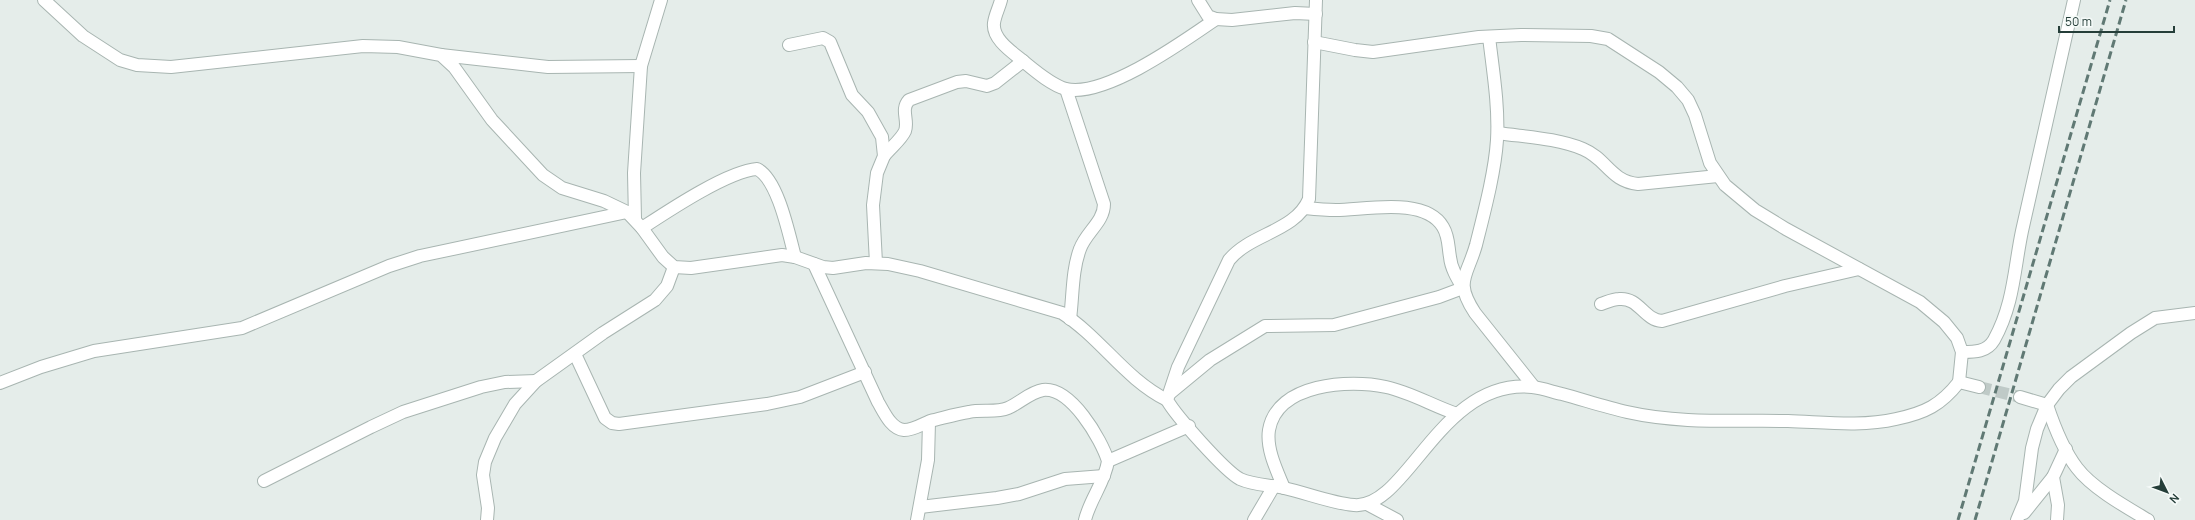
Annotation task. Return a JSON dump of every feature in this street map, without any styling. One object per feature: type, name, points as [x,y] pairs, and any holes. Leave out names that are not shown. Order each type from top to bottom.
[{"type":"street","points":[[44,0],[83,36],[120,60],[137,65],[171,67],[363,46],[398,47],[441,55],[548,67],[641,66]]},
{"type":"street","points":[[635,220],[634,173],[641,66],[661,0]]},
{"type":"street","points":[[1001,0],[994,25],[995,33],[1002,42],[1023,61],[1066,89],[1088,88],[1130,72],[1166,53],[1216,20]]},
{"type":"street","points":[[1198,0],[1208,16],[1216,20],[1232,20],[1295,13],[1316,14]]},
{"type":"street","points":[[1314,42],[1373,52],[1451,39],[1521,35],[1591,36],[1608,39],[1659,72],[1677,87],[1688,100],[1695,115],[1710,164],[1725,185],[1755,210],[1786,230],[1920,302],[1944,322],[1957,338],[1962,352],[1959,382],[1946,398],[1932,408],[1896,419],[1850,423],[1664,419],[1628,412],[1534,387],[1503,388],[1473,403],[1457,414],[1433,438],[1393,486],[1378,500],[1367,504],[1346,504],[1241,479],[1222,463],[1172,408],[1169,396],[1178,367],[1229,260],[1235,252],[1287,223],[1305,208],[1309,199],[1311,183],[1314,42],[1316,0]]},
{"type":"street","points":[[1962,352],[1978,352],[1988,348],[1994,340],[2012,295],[2020,241],[2074,0]]},
{"type":"street","points":[[1463,288],[1464,277],[1476,245],[1495,159],[1498,133],[1489,37]]},
{"type":"street","points":[[789,46],[823,38],[830,42],[852,96],[868,112],[877,126],[882,137],[884,156]]},
{"type":"street","points":[[441,55],[454,67],[492,120],[543,175],[562,188],[604,201],[635,220],[663,257],[674,267],[712,266],[782,254],[833,268],[876,263],[920,271],[1044,307],[1070,319],[1140,385],[1169,396]]},
{"type":"street","points":[[876,263],[873,200],[877,173],[884,156],[904,132],[906,126],[904,111],[909,100],[957,82],[966,81],[987,86],[995,83],[1023,61]]},
{"type":"street","points":[[1066,89],[1104,204],[1103,215],[1084,239],[1076,260],[1070,319]]},
{"type":"street","points":[[1498,133],[1582,148],[1594,155],[1619,179],[1626,182],[1638,184],[1718,176]]},
{"type":"street","points":[[0,383],[41,367],[94,351],[242,328],[383,268],[413,258],[635,220],[744,172],[757,169],[765,175],[778,202],[795,257]]},
{"type":"street","points":[[1305,208],[1337,210],[1386,206],[1413,209],[1436,219],[1444,230],[1450,246],[1453,270],[1468,301],[1475,313],[1534,387]]},
{"type":"street","points":[[814,264],[881,407],[892,424],[904,430],[929,422],[980,410],[999,410],[1008,408],[1035,392],[1044,390],[1063,396],[1083,416],[1108,461],[1104,476],[1092,499],[1085,520]]},
{"type":"street","points":[[487,520],[488,508],[482,475],[485,462],[506,418],[526,391],[536,381],[603,333],[655,300],[667,286],[674,267]]},
{"type":"street","points":[[1601,304],[1619,299],[1629,300],[1637,304],[1655,321],[1662,321],[1785,286],[1859,269]]},
{"type":"street","points":[[1169,396],[1210,360],[1265,326],[1334,325],[1439,298],[1463,288]]},
{"type":"street","points":[[2018,520],[2025,501],[2035,435],[2047,405],[2071,377],[2131,332],[2156,318],[2195,313]]},
{"type":"street","points":[[575,354],[605,418],[612,423],[619,424],[789,400],[816,392],[864,372]]},
{"type":"street","points":[[264,481],[403,412],[481,387],[505,382],[536,381]]},
{"type":"street","points":[[1959,382],[1980,387]]},
{"type":"street","points":[[1254,520],[1279,487],[1271,450],[1269,430],[1273,418],[1281,408],[1298,394],[1308,389],[1355,385],[1386,387],[1457,414]]},
{"type":"street","points":[[2020,397],[2047,405]]},
{"type":"street","points":[[2047,405],[2054,425],[2077,468],[2097,486],[2148,520]]},
{"type":"street","points":[[917,520],[928,460],[929,422]]},
{"type":"street","points":[[1108,461],[1189,426]]},
{"type":"street","points":[[2018,520],[2053,477],[2066,449]]},
{"type":"street","points":[[920,507],[997,498],[1019,494],[1065,479],[1104,476]]},
{"type":"street","points":[[2053,477],[2058,505],[2057,520]]},
{"type":"street","points":[[1367,504],[1397,520]]},
{"type":"tunnel","points":[[1979,387],[2020,397]]},
{"type":"railway","points":[[1958,520],[2110,0]]},
{"type":"railway","points":[[1975,520],[2126,0]]}]
